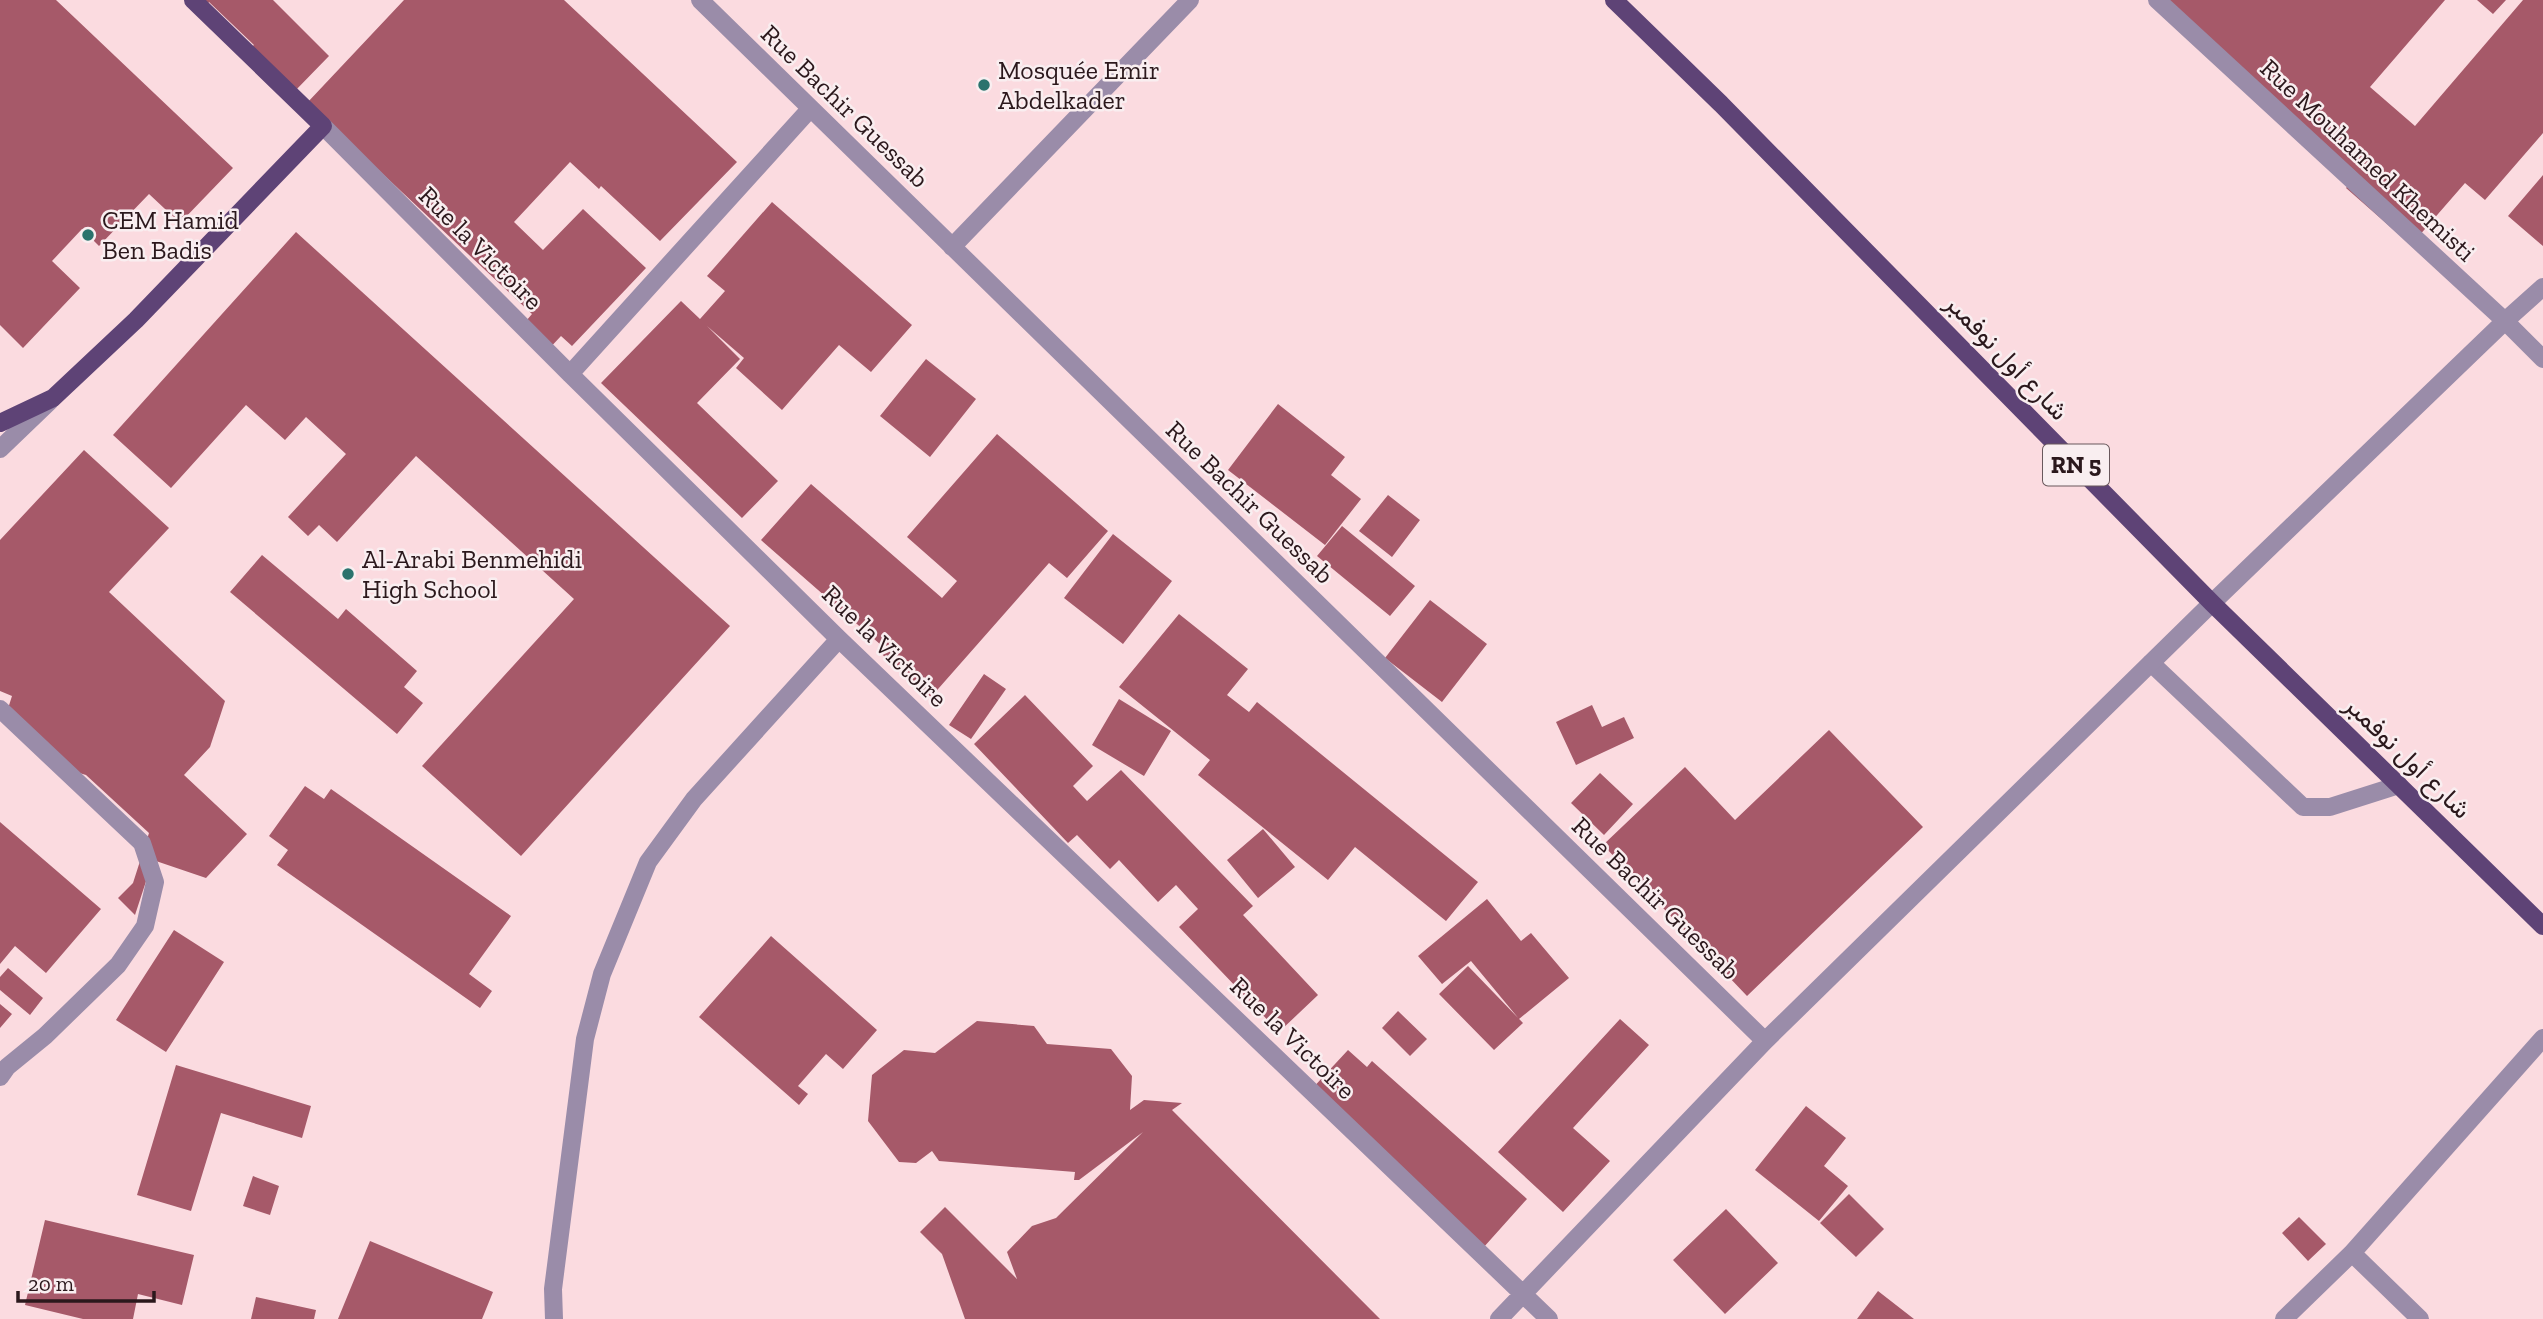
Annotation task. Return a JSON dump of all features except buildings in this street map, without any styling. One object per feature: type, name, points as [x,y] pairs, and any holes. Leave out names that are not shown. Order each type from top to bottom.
[{"type":"main road","name":"Rue la Victoire","points":[[193,0],[323,126]]},
{"type":"main road","name":"شارع أول نوفمبر","points":[[1614,0],[1721,104],[2212,603],[2543,926]]},
{"type":"main road","points":[[0,423],[53,398],[136,320],[323,126]]},
{"type":"street","name":"Rue Bachir Guessab","points":[[700,0],[1765,1041]]},
{"type":"street","points":[[952,247],[1190,0]]},
{"type":"street","name":"Rue Mouhamed Khemisti","points":[[2157,0],[2543,359]]},
{"type":"street","points":[[570,374],[810,109]]},
{"type":"street","name":"Rue la Victoire","points":[[323,126],[839,639],[1549,1319]]},
{"type":"street","points":[[1499,1319],[1765,1041],[2212,603],[2543,287]]},
{"type":"street","points":[[0,449],[53,398]]},
{"type":"street","points":[[554,1319],[553,1289],[585,1039],[602,974],[648,862],[694,799],[839,639]]},
{"type":"street","points":[[2151,663],[2303,807],[2330,807],[2399,785]]},
{"type":"street","points":[[0,709],[142,843],[155,882],[145,926],[118,965],[45,1036],[7,1067],[0,1077]]},
{"type":"street","points":[[2284,1319],[2351,1253],[2543,1038]]},
{"type":"street","points":[[2351,1253],[2420,1319]]},
{"type":"place","name":"Mosquée Emir Abdelkader","points":[[984,85]]},
{"type":"place","name":"CEM Hamid Ben Badis","points":[[88,235]]},
{"type":"place","name":"Al-Arabi Benmehidi High School","points":[[348,574]]}]
